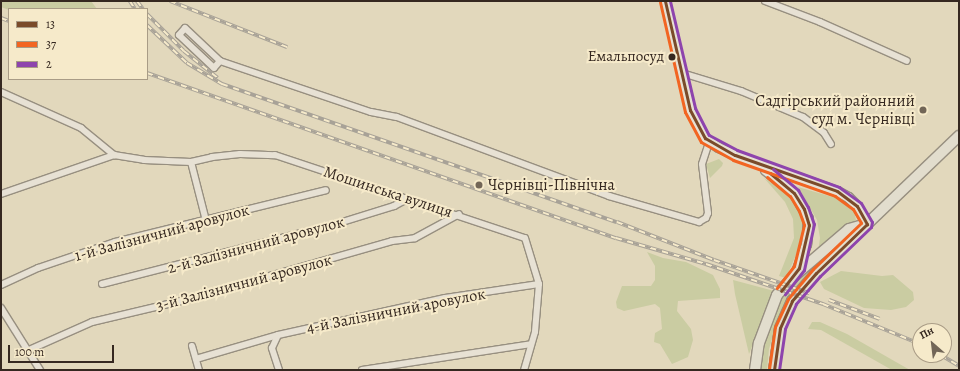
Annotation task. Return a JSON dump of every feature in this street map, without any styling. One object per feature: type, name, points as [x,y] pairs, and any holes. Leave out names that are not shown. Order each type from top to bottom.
[{"type":"highway","points":[[774,370],[780,328],[792,301],[816,273],[959,136]]},
{"type":"highway","points":[[755,370],[759,343],[777,295],[794,276],[849,229],[867,224]]},
{"type":"main road","points":[[665,1],[694,119],[709,142],[758,164],[837,191],[848,197],[857,206],[867,224]]},
{"type":"main road","points":[[758,164],[794,193],[808,218],[805,248],[794,276]]},
{"type":"street","points":[[765,1],[820,22],[907,61]]},
{"type":"street","points":[[220,61],[214,68],[179,35],[185,28],[220,61],[371,112],[398,117],[609,196],[699,222],[706,218],[708,213],[702,164],[709,142]]},
{"type":"street","points":[[682,73],[742,91],[803,117],[824,133],[831,144]]},
{"type":"street","points":[[1,92],[81,128],[114,155]]},
{"type":"street","name":"Мошинська вулиця","points":[[114,155],[144,160],[190,162],[212,157],[240,154],[276,155],[407,199],[459,214],[525,238],[539,284],[535,332],[524,370]]},
{"type":"street","points":[[1,194],[114,155]]},
{"type":"street","points":[[190,162],[206,221]]},
{"type":"street","name":"1-й Залізничний аровулок","points":[[1,285],[38,268],[115,242],[206,221],[326,190]]},
{"type":"street","name":"2-й Залізничний аровулок","points":[[102,284],[339,223],[394,206],[407,199]]},
{"type":"street","name":"3-й Залізничний аровулок","points":[[28,350],[92,322],[196,297],[392,241],[415,238],[459,214]]},
{"type":"street","name":"4-й Залізничний аровулок","points":[[196,359],[278,335],[431,301],[539,284]]},
{"type":"street","points":[[1,308],[40,370]]},
{"type":"street","points":[[278,335],[272,348],[279,370]]},
{"type":"street","points":[[362,370],[531,344]]},
{"type":"street","points":[[192,346],[199,370]]},
{"type":"green space","points":[[1,1],[91,1],[96,8],[8,8],[8,10],[1,7]]},
{"type":"green space","points":[[719,159],[723,163],[722,166],[710,178],[706,164]]},
{"type":"green space","points":[[764,178],[787,193],[804,221],[802,241],[786,278],[779,276],[794,238],[793,219],[785,202]]},
{"type":"green space","points":[[798,187],[836,198],[849,204],[854,211],[856,220],[818,252],[820,238],[817,220]]},
{"type":"green space","points":[[852,231],[790,296],[780,314],[769,349],[767,370],[760,370],[769,324],[785,293],[814,262]]},
{"type":"green space","points":[[647,252],[663,258],[686,262],[713,275],[720,289],[720,298],[678,301],[677,311],[691,329],[693,340],[688,357],[672,364],[660,344],[654,342],[655,333],[662,329],[660,308],[655,304],[624,311],[617,308],[616,302],[622,286],[651,286],[655,280],[655,266]]},
{"type":"green space","points":[[841,271],[882,276],[893,275],[913,292],[914,300],[906,307],[891,310],[864,308],[824,289],[820,282]]},
{"type":"green space","points":[[733,280],[774,291],[749,354],[735,294]]},
{"type":"green space","points":[[812,322],[820,322],[847,334],[910,370],[892,370],[821,330],[808,329]]},
{"type":"railway","points":[[130,1],[134,8]]},
{"type":"railway","points":[[137,1],[142,8]]},
{"type":"railway","points":[[170,1],[287,47]]},
{"type":"railway","points":[[148,15],[184,51],[218,78]]},
{"type":"railway","points":[[1,18],[8,21]]},
{"type":"railway","points":[[148,26],[187,63],[222,84],[617,222],[714,260],[809,293]]},
{"type":"railway","points":[[148,73],[616,238],[706,264],[823,304],[912,341]]},
{"type":"railway","points":[[829,300],[880,319]]},
{"type":"railway","points":[[952,362],[959,366]]},
{"type":"transit line","name":"13","points":[[665,1],[690,110],[705,138],[735,155],[837,191],[857,206],[867,224],[816,273],[792,301],[780,328],[774,370]]},
{"type":"transit line","name":"2","points":[[670,1],[695,108],[709,135],[737,150],[839,187],[861,203],[872,222],[871,227],[820,276],[796,304],[785,329],[779,370]]},
{"type":"transit line","name":"37","points":[[660,2],[685,112],[701,142],[733,160],[835,196],[853,209],[861,223],[813,269],[788,299],[775,327],[769,369]]},
{"type":"transit line","name":"2","points":[[773,169],[798,190],[808,207],[814,224],[804,270],[785,294]]},
{"type":"transit line","name":"13","points":[[770,173],[794,193],[804,209],[809,225],[799,268],[781,291]]},
{"type":"transit line","name":"37","points":[[767,177],[790,196],[799,211],[804,225],[794,266],[777,288]]},
{"type":"place","name":"Емальпосуд","points":[[672,57]]},
{"type":"place","name":"Садгірський районний суд м. Чернівці","points":[[923,110]]},
{"type":"place","name":"Чернівці-Північна","points":[[479,185]]}]
